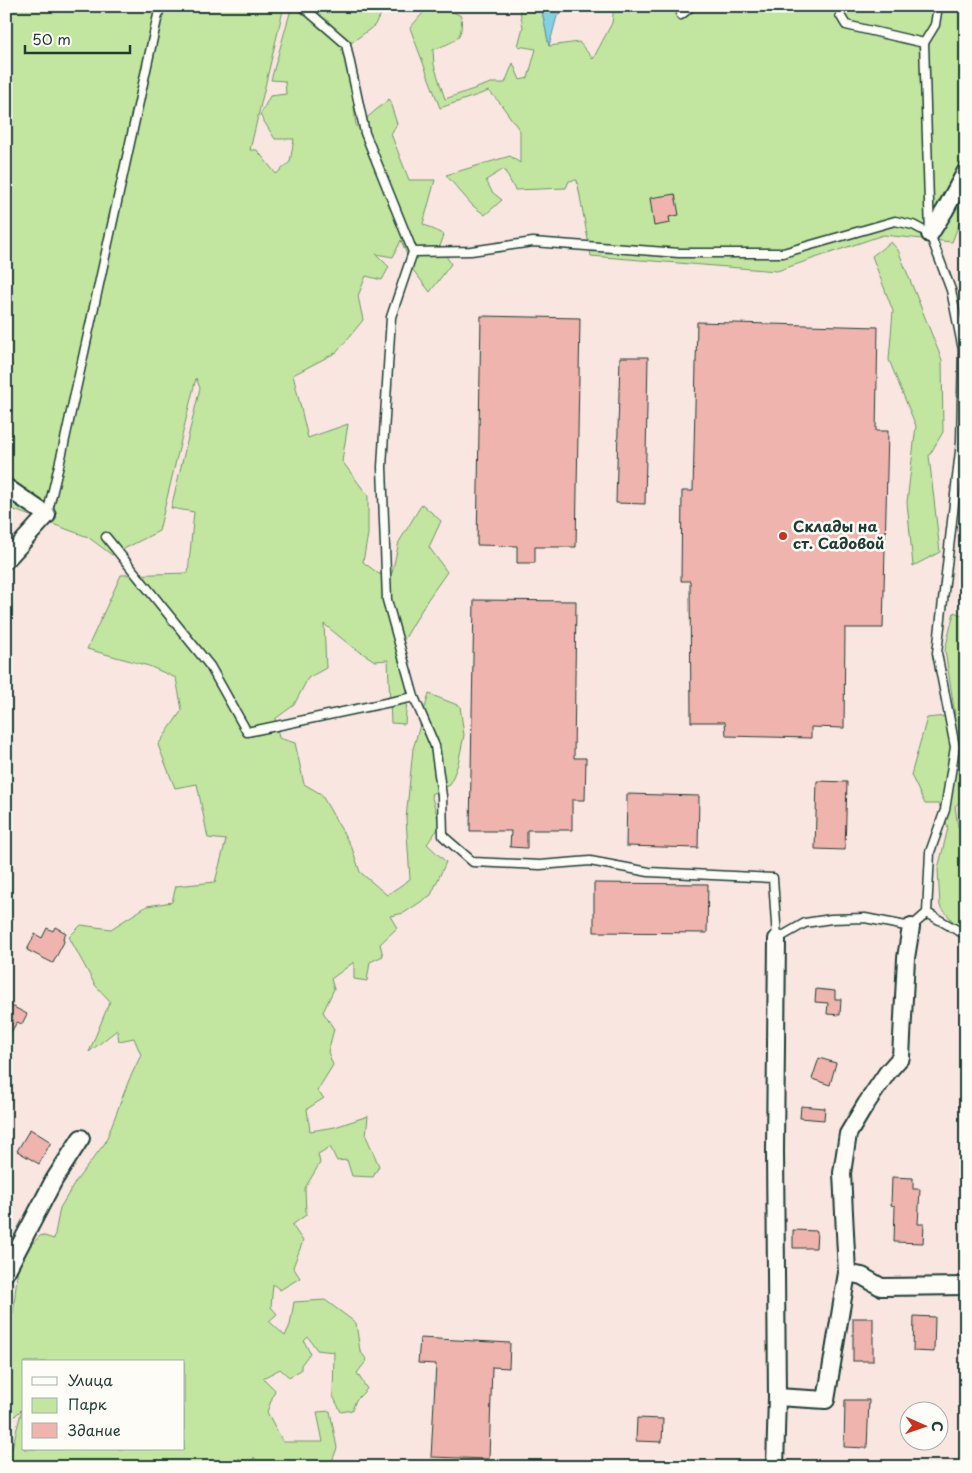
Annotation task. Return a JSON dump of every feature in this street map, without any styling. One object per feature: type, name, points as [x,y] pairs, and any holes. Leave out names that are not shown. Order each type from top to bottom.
[{"type":"street","points":[[930,234],[966,171]]},
{"type":"street","points":[[6,487],[46,515],[6,560]]},
{"type":"street","points":[[777,1397],[826,1400],[847,1273],[842,1173],[848,1134],[871,1096],[901,1057],[905,966],[910,927]]},
{"type":"street","points":[[776,1467],[775,1151],[777,939]]},
{"type":"street","points":[[6,1272],[54,1180],[81,1138]]},
{"type":"street","points":[[847,1273],[862,1276],[881,1287],[966,1286]]},
{"type":"lane","points":[[6,12],[7,6]]},
{"type":"lane","points":[[46,515],[62,453],[160,6]]},
{"type":"lane","points":[[302,6],[346,44],[365,132],[413,252],[391,317],[382,467],[387,600],[414,697],[435,746],[442,796],[443,836],[473,862],[540,865],[590,861],[649,872],[773,878],[777,939],[805,923],[831,919],[865,918],[910,927],[927,914],[930,852],[946,810],[955,747],[937,653],[961,442],[963,350],[952,290],[930,234],[924,42],[934,25],[938,6]]},
{"type":"lane","points":[[681,15],[692,6]]},
{"type":"lane","points":[[841,6],[840,14],[846,25],[924,42]]},
{"type":"lane","points":[[413,252],[471,251],[534,242],[679,253],[783,253],[895,221],[913,225],[930,234]]},
{"type":"lane","points":[[106,537],[210,666],[247,732],[414,697]]},
{"type":"lane","points":[[927,914],[966,935]]},
{"type":"green space","points":[[6,6],[284,6],[250,150],[257,150],[276,174],[290,162],[294,139],[275,139],[260,115],[270,96],[286,94],[285,81],[271,80],[292,6],[386,6],[374,26],[342,48],[352,85],[356,127],[389,99],[397,124],[391,134],[409,180],[435,180],[423,224],[444,235],[440,246],[451,264],[430,292],[413,270],[401,240],[393,257],[376,254],[389,267],[382,280],[366,276],[358,296],[363,320],[337,352],[293,375],[308,438],[348,424],[342,461],[368,496],[368,534],[363,562],[379,574],[392,573],[399,542],[422,504],[441,521],[429,547],[447,572],[428,599],[401,645],[410,662],[405,724],[391,723],[388,660],[375,661],[351,646],[324,624],[326,668],[308,678],[294,705],[275,719],[279,738],[295,743],[304,784],[321,794],[352,848],[360,872],[387,895],[410,879],[406,819],[413,749],[429,694],[460,706],[464,735],[458,764],[450,785],[431,794],[440,826],[427,844],[446,862],[431,895],[404,913],[390,916],[397,928],[380,944],[383,956],[370,962],[367,981],[354,979],[354,962],[331,979],[334,989],[323,1012],[334,1029],[328,1052],[333,1065],[317,1091],[324,1098],[307,1109],[310,1131],[335,1127],[368,1116],[366,1136],[379,1166],[373,1177],[352,1176],[347,1160],[337,1161],[330,1147],[318,1154],[320,1163],[305,1188],[306,1215],[292,1225],[303,1241],[293,1267],[300,1278],[280,1290],[273,1284],[271,1307],[277,1314],[269,1321],[285,1336],[290,1325],[294,1302],[325,1300],[356,1323],[360,1351],[367,1360],[357,1373],[367,1389],[356,1400],[352,1410],[341,1412],[333,1396],[334,1352],[317,1350],[308,1337],[304,1341],[310,1353],[301,1365],[301,1370],[289,1377],[280,1369],[263,1378],[275,1390],[267,1412],[283,1442],[323,1442],[317,1412],[330,1411],[337,1448],[330,1467],[261,1467],[254,1457],[251,1467],[239,1458],[238,1467],[7,1467],[22,1409],[6,1425],[6,1320],[13,1314],[19,1257],[41,1235],[54,1239],[60,1208],[76,1181],[105,1143],[129,1080],[141,1055],[134,1038],[119,1041],[117,1030],[89,1052],[110,1001],[95,985],[69,937],[81,925],[111,929],[147,906],[172,902],[176,886],[215,882],[226,840],[208,838],[197,784],[175,788],[158,745],[182,710],[176,678],[149,666],[87,649],[121,575],[188,573],[194,512],[171,508],[200,388],[196,378],[159,531],[112,555],[88,537],[6,507]]},
{"type":"green space","points":[[429,6],[444,7],[461,16],[461,31],[456,39],[433,50],[434,65],[445,99],[491,83],[505,83],[513,63],[520,80],[528,78],[536,49],[518,46],[523,27],[519,6],[541,6],[549,46],[579,42],[593,59],[612,23],[614,6],[966,6],[966,206],[952,242],[883,235],[777,271],[591,256],[577,180],[569,181],[566,188],[515,190],[504,169],[486,180],[492,192],[502,200],[485,215],[472,205],[446,175],[510,156],[520,163],[520,131],[489,91],[440,108],[410,28]]},
{"type":"green space","points":[[891,242],[898,250],[942,360],[943,432],[929,456],[940,552],[913,566],[907,502],[916,426],[889,360],[893,311],[872,256]]},
{"type":"green space","points":[[954,612],[966,617],[966,797],[955,806],[958,827],[966,827],[966,937],[940,906],[938,869],[948,828],[939,804],[925,804],[911,775],[927,718],[955,715],[945,650]]},
{"type":"water","points":[[541,6],[573,6],[557,16],[549,46]]},
{"type":"building","points":[[675,194],[679,215],[669,217],[670,223],[654,226],[650,198]]},
{"type":"building","points":[[481,316],[580,318],[576,547],[535,547],[535,563],[517,563],[517,546],[477,545]]},
{"type":"building","name":"Склады на ст. Садовой","points":[[697,322],[878,327],[876,431],[888,431],[883,628],[845,628],[844,728],[811,727],[811,738],[726,736],[725,722],[691,722],[690,581],[681,581],[682,491],[693,491]]},
{"type":"building","points":[[620,357],[648,357],[645,504],[616,503]]},
{"type":"building","points":[[474,600],[576,601],[574,758],[586,758],[585,800],[572,800],[572,830],[527,830],[527,848],[510,847],[511,831],[470,831]]},
{"type":"building","points":[[817,781],[847,782],[845,850],[815,849]]},
{"type":"building","points":[[627,794],[699,796],[698,848],[626,846]]},
{"type":"building","points":[[594,883],[708,884],[707,933],[594,932]]},
{"type":"building","points":[[55,927],[66,933],[63,938],[64,942],[53,963],[27,950],[35,934],[42,938],[47,928],[53,931]]},
{"type":"building","points":[[816,989],[835,991],[835,999],[841,999],[840,1015],[827,1014],[828,1003],[815,1002]]},
{"type":"building","points":[[6,1003],[27,1014],[22,1024],[17,1022],[6,1041]]},
{"type":"building","points":[[819,1058],[836,1063],[830,1085],[812,1079]]},
{"type":"building","points":[[801,1106],[825,1108],[824,1120],[800,1118]]},
{"type":"building","points":[[30,1129],[51,1142],[39,1164],[17,1151]]},
{"type":"building","points":[[892,1177],[913,1178],[913,1189],[920,1189],[918,1224],[924,1224],[923,1243],[894,1242],[895,1206],[891,1205]]},
{"type":"building","points":[[793,1230],[817,1231],[816,1248],[793,1248]]},
{"type":"building","points":[[914,1316],[935,1317],[934,1352],[913,1351]]},
{"type":"building","points":[[853,1318],[873,1318],[873,1361],[853,1361]]},
{"type":"building","points":[[420,1338],[510,1343],[509,1368],[492,1367],[489,1459],[431,1457],[436,1364],[418,1363]]},
{"type":"building","points":[[845,1400],[869,1400],[867,1448],[844,1447]]},
{"type":"building","points":[[637,1418],[663,1419],[662,1442],[636,1441]]},
{"type":"place","name":"Склады на ст. Садовой","points":[[783,536]]}]
